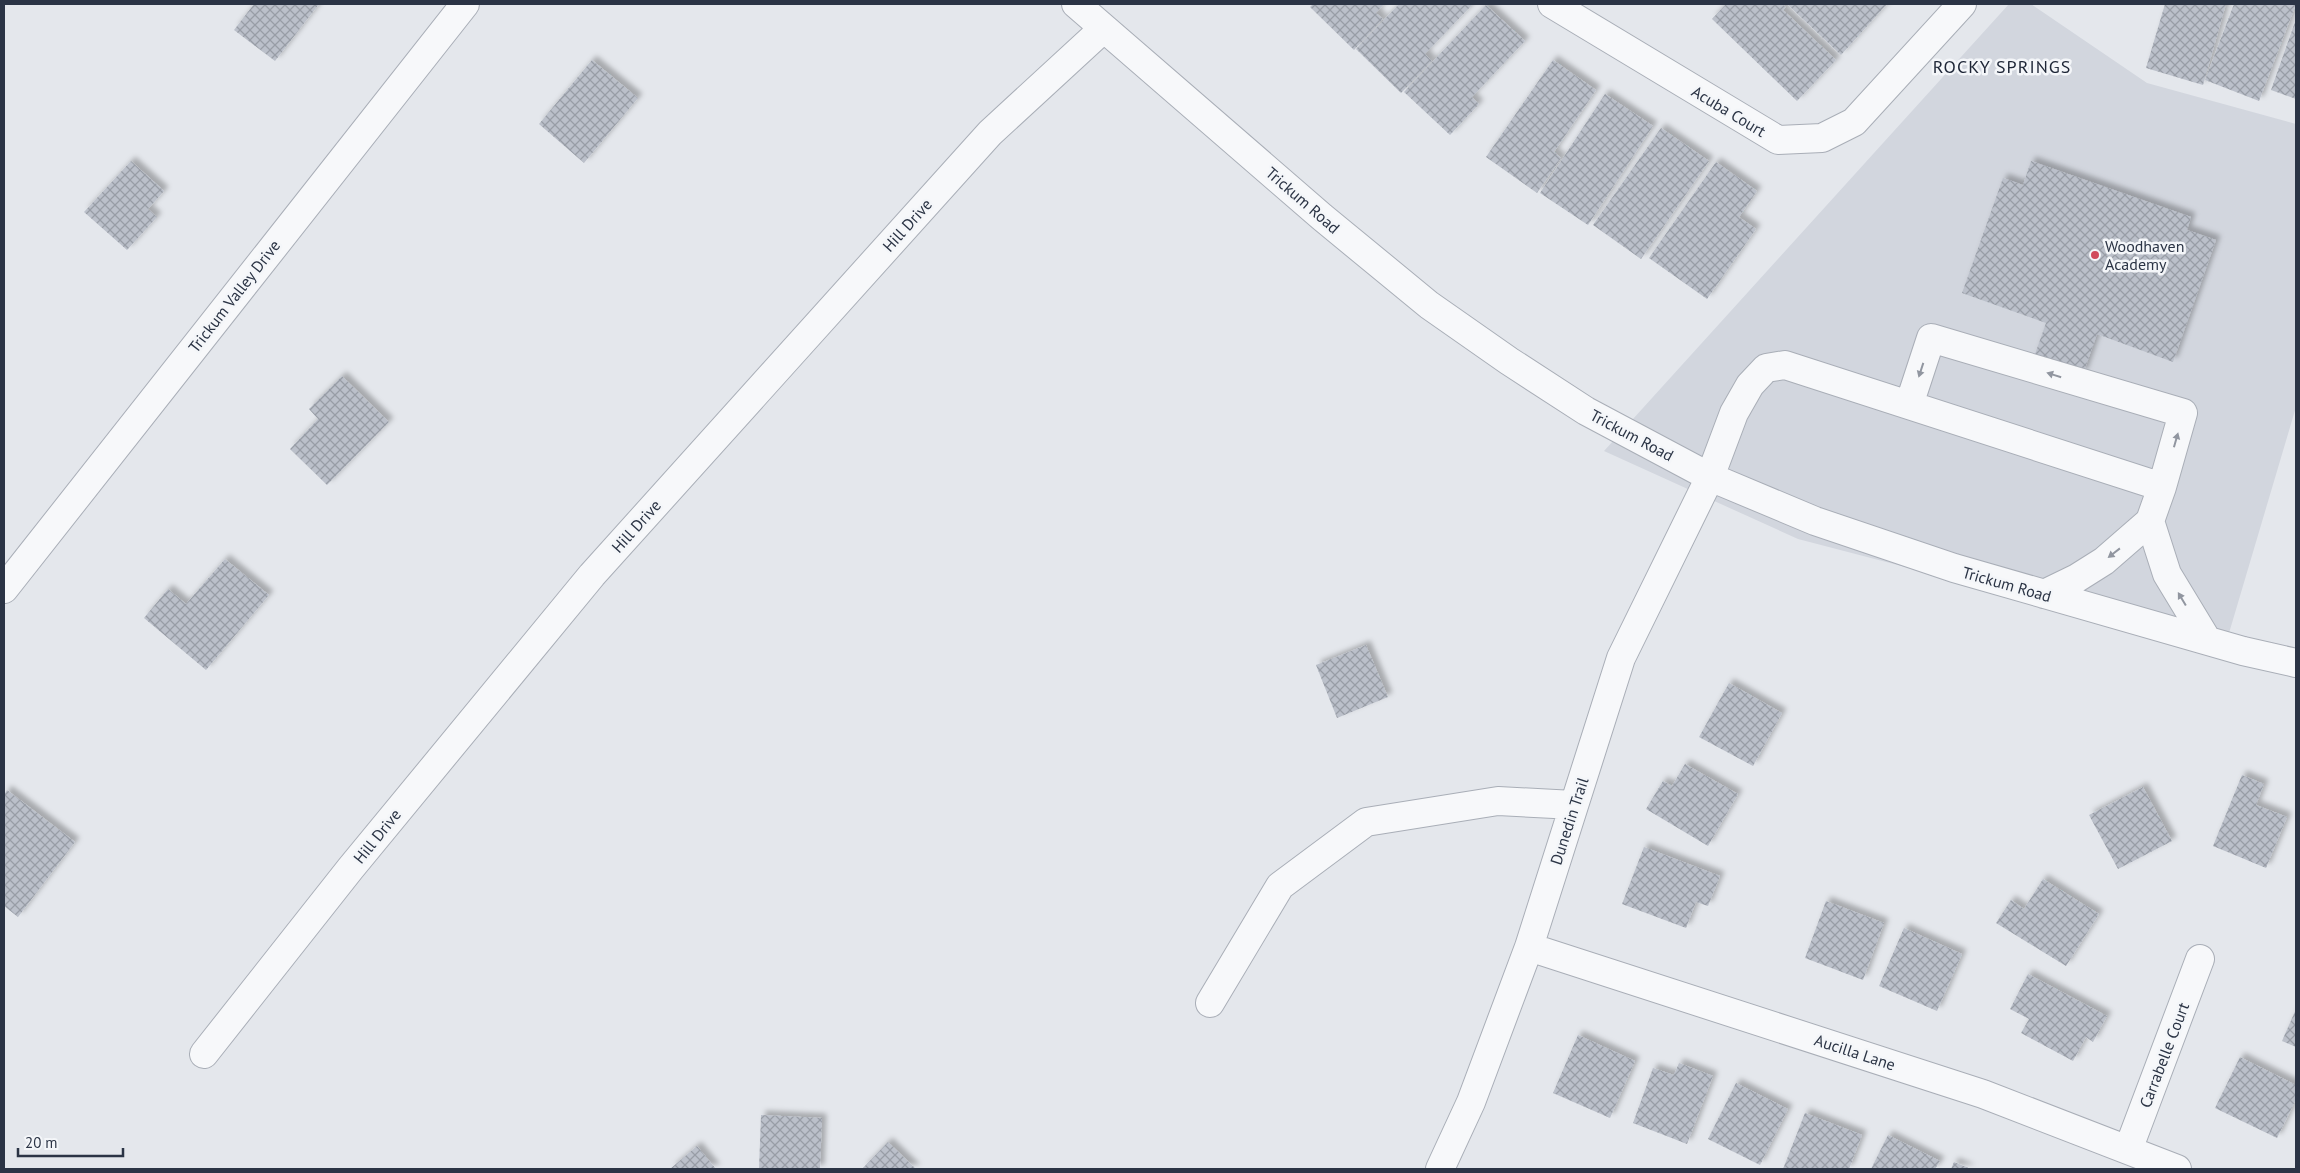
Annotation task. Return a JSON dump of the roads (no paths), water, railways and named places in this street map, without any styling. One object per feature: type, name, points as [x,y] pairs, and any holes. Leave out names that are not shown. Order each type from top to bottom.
[{"type":"street","name":"Trickum Valley Drive","points":[[4,589],[464,4]]},
{"type":"street","name":"Trickum Road","points":[[1076,4],[1322,217],[1429,304],[1509,361],[1586,411],[1710,477],[1815,521],[1954,568],[2207,640],[2296,663]]},
{"type":"street","name":"Acuba Court","points":[[1552,4],[1778,140],[1822,138],[1854,122],[1962,4]]},
{"type":"street","name":"Hill Drive","points":[[204,1054],[350,869],[592,575],[990,133],[1103,28]]},
{"type":"street","points":[[1909,405],[1931,338],[2183,413],[2162,487],[2150,521],[2104,561],[2077,578],[2044,594]]},
{"type":"street","name":"Dunedin Trail","points":[[1440,1169],[1471,1102],[1529,947],[1621,658],[1710,477],[1734,413],[1750,384],[1766,368],[1786,366],[2162,487]]},
{"type":"street","points":[[2150,521],[2167,574],[2207,640]]},
{"type":"street","points":[[1210,1003],[1280,886],[1366,822],[1498,801],[1574,805]]},
{"type":"street","name":"Aucilla Lane","points":[[1529,947],[1983,1094],[2177,1169]]},
{"type":"street","name":"Carrabelle Court","points":[[2128,1150],[2200,959]]},
{"type":"place","name":"Woodhaven Academy","points":[[2095,255]]},
{"type":"district","name":"ROCKY SPRINGS","points":[[2002,66]]}]
